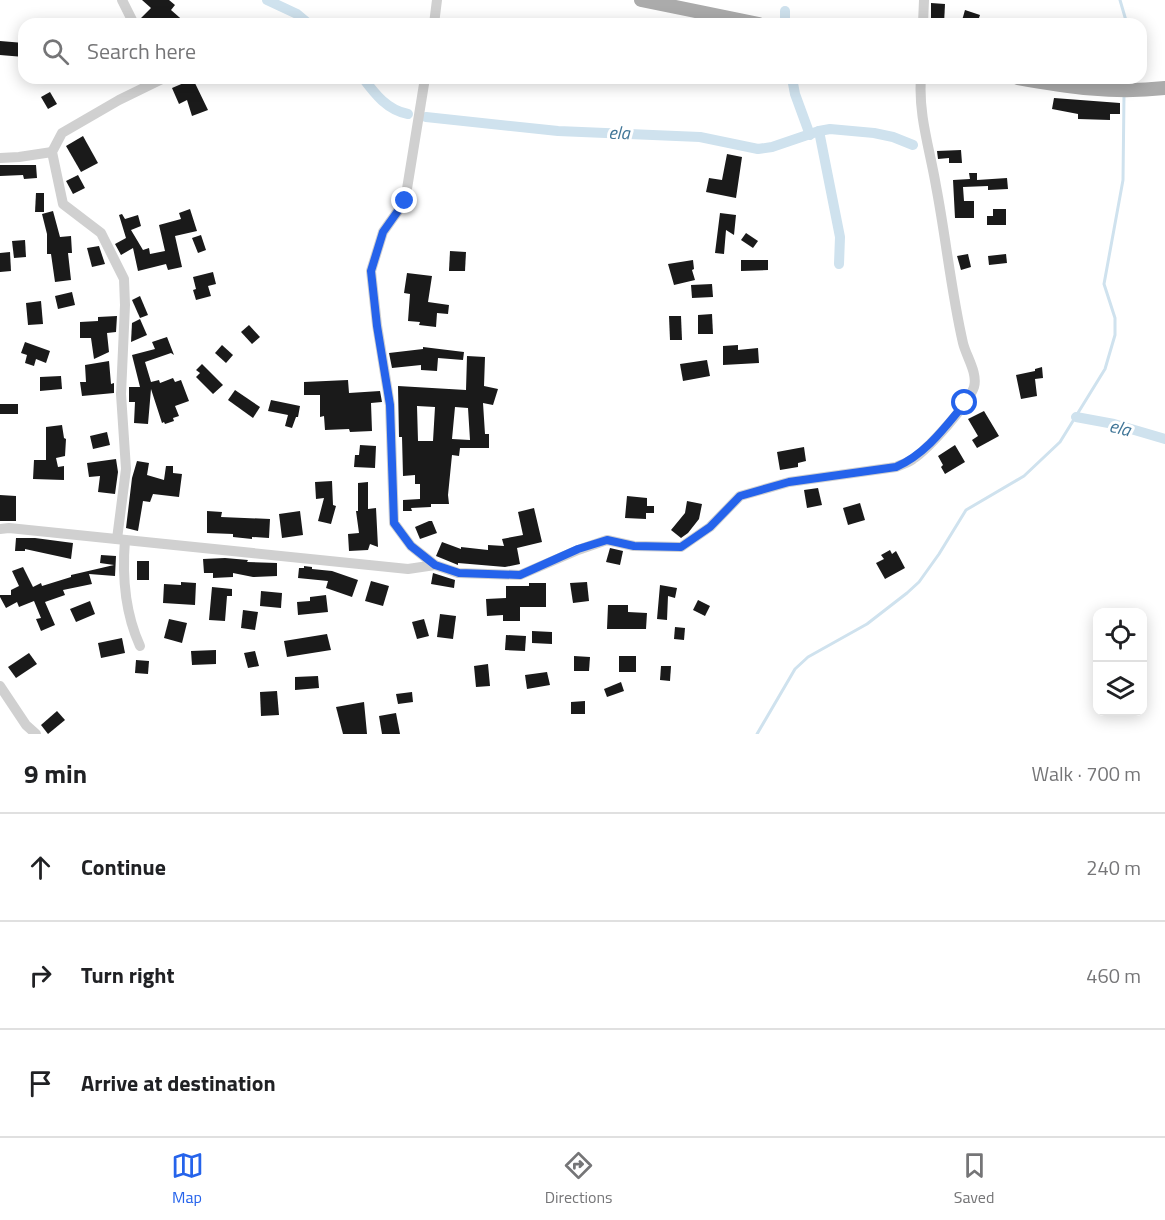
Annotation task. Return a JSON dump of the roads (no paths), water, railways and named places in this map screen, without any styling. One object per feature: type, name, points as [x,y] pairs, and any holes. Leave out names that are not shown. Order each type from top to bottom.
[{"type":"main road","points":[[641,0],[730,18]]},
{"type":"main road","points":[[1050,84],[1118,92],[1165,88]]},
{"type":"street","points":[[122,0],[131,18]]},
{"type":"street","points":[[435,18],[437,0]]},
{"type":"street","points":[[923,18],[924,0]]},
{"type":"street","points":[[140,646],[133,629],[126,598],[121,540],[126,469],[121,394],[124,279],[101,233],[63,204],[52,152],[62,133],[119,99],[151,84]]},
{"type":"street","points":[[424,84],[405,201],[383,232],[371,271],[390,405],[394,523],[411,546],[435,565],[459,573],[520,575],[578,549],[607,540],[634,546],[681,547],[710,527],[740,496],[789,482],[896,467],[912,460],[934,440],[965,403],[975,383],[963,343],[949,272],[938,193],[923,117],[921,84]]},
{"type":"street","points":[[0,158],[19,158],[52,152]]},
{"type":"street","points":[[0,529],[9,528],[408,569],[435,565]]},
{"type":"street","points":[[0,686],[26,725],[36,734]]},
{"type":"waterway","name":"ela","points":[[267,0],[302,18]]},
{"type":"waterway","points":[[1120,0],[1125,18]]},
{"type":"waterway","name":"ela","points":[[785,11],[785,18]]},
{"type":"waterway","name":"ela","points":[[368,84],[388,105],[408,114]]},
{"type":"waterway","name":"ela","points":[[793,84],[810,135]]},
{"type":"waterway","points":[[757,734],[795,669],[808,657],[867,624],[907,593],[919,582],[939,554],[966,510],[1024,476],[1060,442],[1105,369],[1115,335],[1115,318],[1104,284],[1123,180],[1124,95]]},
{"type":"waterway","name":"ela","points":[[426,117],[558,131],[700,137],[758,149],[772,147],[830,129],[874,133],[913,145]]},
{"type":"waterway","name":"ela","points":[[819,131],[840,237],[839,264]]},
{"type":"waterway","name":"ela","points":[[1076,417],[1114,424],[1165,439]]}]
